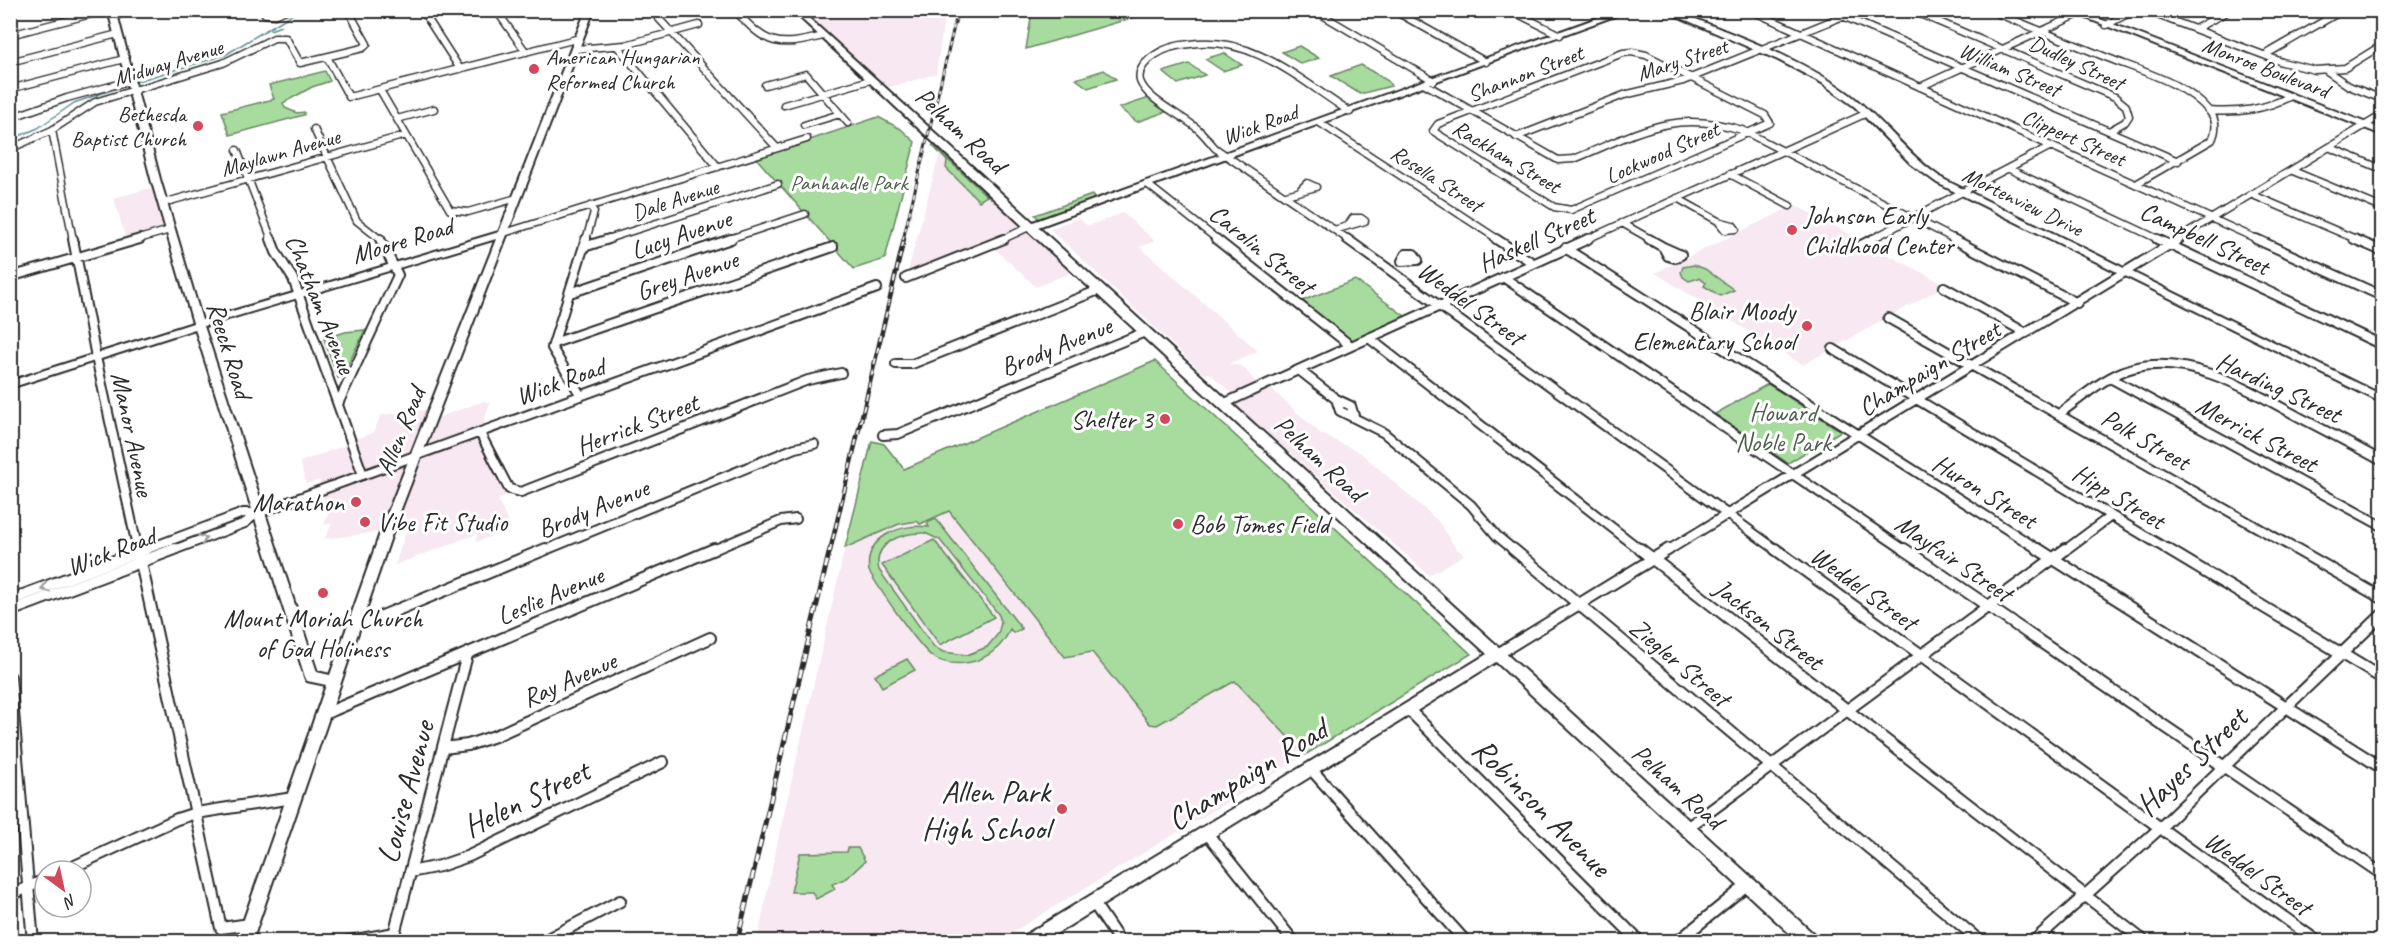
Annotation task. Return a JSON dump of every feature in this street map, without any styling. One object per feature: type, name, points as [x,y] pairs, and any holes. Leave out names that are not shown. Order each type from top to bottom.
[{"type":"street","points":[[10,34],[107,10]]},
{"type":"street","name":"Reeck Road","points":[[112,10],[162,203],[198,325],[312,677],[334,681]]},
{"type":"street","points":[[263,10],[265,14],[270,15],[286,10]]},
{"type":"street","points":[[348,10],[367,46],[327,57],[347,96],[380,90],[580,38]]},
{"type":"street","points":[[422,10],[460,69]]},
{"type":"street","points":[[496,10],[526,52]]},
{"type":"street","name":"Allen Road","points":[[244,942],[354,623],[416,456],[590,10]]},
{"type":"street","points":[[651,10],[777,148]]},
{"type":"street","points":[[735,10],[763,38],[773,42],[800,42],[821,35]]},
{"type":"street","name":"Pelham Road","points":[[795,10],[1811,942]]},
{"type":"street","points":[[1314,10],[1471,111],[1551,158],[1574,159],[1656,125],[1671,122],[1711,122],[1750,133],[2077,303]]},
{"type":"street","points":[[1393,10],[1486,62]]},
{"type":"street","points":[[1510,10],[1560,35]]},
{"type":"street","name":"Wick Road","points":[[906,278],[991,245],[1029,227],[1628,10]]},
{"type":"street","name":"Mortenview Drive","points":[[1666,10],[1818,78],[1843,93],[1867,113],[1917,166],[1962,193],[2382,399]]},
{"type":"street","name":"Clippert Street","points":[[1750,10],[2382,296]]},
{"type":"street","name":"William Street","points":[[1829,10],[2178,161]]},
{"type":"street","name":"Mary Street","points":[[1516,137],[1624,95],[1691,78],[1858,10]]},
{"type":"street","name":"Dudley Street","points":[[1911,10],[2119,99],[2128,108],[2129,116],[2125,122],[2109,131]]},
{"type":"street","points":[[1989,10],[2172,84],[2198,100],[2209,111],[2217,124],[2215,136],[2207,144],[2136,184]]},
{"type":"street","name":"Monroe Boulevard","points":[[2068,10],[2382,132]]},
{"type":"street","points":[[2106,25],[2135,10]]},
{"type":"street","points":[[2144,10],[2294,66],[2326,71],[2346,68],[2382,45]]},
{"type":"street","points":[[2195,30],[2230,10]]},
{"type":"street","points":[[2265,56],[2343,10]]},
{"type":"street","points":[[1920,87],[2079,15]]},
{"type":"street","points":[[576,49],[617,46],[699,25]]},
{"type":"street","points":[[10,62],[118,34]]},
{"type":"street","name":"Midway Avenue","points":[[10,149],[52,130],[90,105],[130,85],[223,63],[278,37],[286,38],[298,63],[327,57]]},
{"type":"street","name":"Weddel Street","points":[[1350,112],[1245,47],[1208,41],[1169,48],[1144,63],[1139,76],[1141,84],[1148,93],[1199,130],[1210,145],[1286,195],[2318,942]]},
{"type":"street","points":[[617,46],[718,167]]},
{"type":"street","name":"Shannon Street","points":[[1433,130],[1438,124],[1623,53],[1644,54],[1691,78]]},
{"type":"street","points":[[10,89],[124,59]]},
{"type":"street","points":[[2326,71],[2349,86],[2382,99]]},
{"type":"street","points":[[765,86],[806,74],[848,123]]},
{"type":"street","name":"Lockwood Street","points":[[1564,210],[1577,209],[1769,124],[1771,120],[1765,115],[1691,78]]},
{"type":"street","points":[[784,105],[868,79]]},
{"type":"street","points":[[10,118],[67,98],[130,85]]},
{"type":"street","points":[[380,90],[450,210],[468,212],[518,198]]},
{"type":"street","points":[[2209,111],[2252,112],[2272,106],[2291,96]]},
{"type":"street","points":[[397,119],[434,109]]},
{"type":"street","name":"Haskell Street","points":[[1223,404],[1867,113]]},
{"type":"street","points":[[804,125],[840,114]]},
{"type":"street","name":"Champaign Street","points":[[1496,655],[2077,303],[2382,115]]},
{"type":"street","name":"Rosella Street","points":[[1320,123],[1533,263]]},
{"type":"street","points":[[314,129],[357,221],[380,239],[398,275],[338,404]]},
{"type":"street","name":"Manor Avenue","points":[[52,130],[137,553],[221,928],[250,924]]},
{"type":"street","name":"Rackham Street","points":[[1433,130],[1441,138],[1544,201],[1564,210]]},
{"type":"street","name":"Maylawn Avenue","points":[[162,203],[406,135]]},
{"type":"street","name":"Moore Road","points":[[10,385],[298,294],[807,139]]},
{"type":"street","points":[[1861,245],[2051,146]]},
{"type":"street","points":[[2331,148],[2382,168]]},
{"type":"street","name":"Chatham Avenue","points":[[237,150],[276,252],[289,271],[298,294],[363,475]]},
{"type":"street","name":"Campbell Street","points":[[2009,169],[2382,345]]},
{"type":"street","points":[[2293,171],[2382,208]]},
{"type":"street","points":[[1730,174],[1790,206]]},
{"type":"street","name":"Dale Avenue","points":[[584,247],[778,184]]},
{"type":"street","name":"Carolin Street","points":[[1147,184],[1350,346]]},
{"type":"street","points":[[1286,195],[1302,189]]},
{"type":"street","points":[[2253,195],[2382,251]]},
{"type":"street","points":[[1677,198],[1718,221]]},
{"type":"street","points":[[581,396],[554,352],[554,343],[594,213],[590,206]]},
{"type":"street","name":"Lucy Avenue","points":[[570,293],[805,214]]},
{"type":"street","points":[[1622,223],[1663,247]]},
{"type":"street","points":[[1334,230],[1349,224]]},
{"type":"street","points":[[10,277],[170,230]]},
{"type":"street","name":"Grey Avenue","points":[[554,343],[833,247]]},
{"type":"street","name":"Huron Street","points":[[1566,248],[2382,768]]},
{"type":"street","name":"Weddel Street","points":[[1387,268],[1402,261]]},
{"type":"street","name":"Mayfair Street","points":[[1503,277],[2382,874]]},
{"type":"street","points":[[1944,287],[2026,333]]},
{"type":"street","name":"Wick Road","points":[[10,611],[245,523],[258,513],[877,288]]},
{"type":"street","points":[[896,364],[912,364],[1099,290]]},
{"type":"street","name":"Polk Street","points":[[1888,318],[2382,598]]},
{"type":"street","name":"Brody Avenue","points":[[883,435],[898,434],[1145,332]]},
{"type":"street","name":"Jackson Street","points":[[1369,338],[2145,942]]},
{"type":"street","name":"Hipp Street","points":[[1833,349],[2382,678]]},
{"type":"street","name":"Harding Street","points":[[2058,414],[2124,371],[2148,366],[2172,367],[2202,373],[2241,387],[2382,461]]},
{"type":"street","name":"Ziegler Street","points":[[1299,370],[1336,399],[1340,411],[1354,416],[1384,434],[1471,504],[1497,536],[1981,942]]},
{"type":"street","name":"Herrick Street","points":[[480,433],[509,489],[521,492],[808,380],[841,373]]},
{"type":"street","name":"Merrick Street","points":[[2112,379],[2382,526]]},
{"type":"street","name":"Brody Avenue","points":[[354,623],[375,619],[795,448],[814,444]]},
{"type":"street","name":"Wick Road","points":[[10,600],[243,513],[258,513]]},
{"type":"street","points":[[1687,828],[2111,516]]},
{"type":"street","name":"Leslie Avenue","points":[[322,715],[781,521],[796,519]]},
{"type":"street","name":"Hayes Street","points":[[2033,942],[2160,828],[2223,765],[2382,615]]},
{"type":"street","name":"Ray Avenue","points":[[442,748],[468,745],[495,736],[710,639]]},
{"type":"street","name":"Louise Avenue","points":[[394,937],[467,655]]},
{"type":"street","name":"Champaign Road","points":[[1028,942],[1496,655]]},
{"type":"street","points":[[10,677],[33,942]]},
{"type":"street","name":"Robinson Avenue","points":[[1408,709],[1640,942]]},
{"type":"street","name":"Helen Street","points":[[410,872],[440,866],[469,856],[663,762]]},
{"type":"street","points":[[1311,768],[1466,942]]},
{"type":"street","points":[[90,859],[177,819],[196,813],[293,798]]},
{"type":"street","points":[[1206,832],[1293,942]]},
{"type":"street","points":[[1677,942],[1748,884]]},
{"type":"street","points":[[10,896],[33,885]]},
{"type":"street","points":[[542,942],[620,901]]},
{"type":"street","points":[[1093,902],[1120,942]]},
{"type":"street","points":[[344,942],[394,937]]},
{"type":"shaded area","points":[[795,11],[945,11],[936,74],[887,88],[868,79]]},
{"type":"shaded area","points":[[942,145],[1077,270],[1036,287],[991,245],[906,278]]},
{"type":"shaded area","points":[[158,186],[170,230],[127,243],[114,198]]},
{"type":"shaded area","name":"Blair Moody Elementary School","points":[[1795,205],[1946,285],[1803,365],[1655,273]]},
{"type":"shaded area","points":[[1123,213],[1155,241],[1140,247],[1258,351],[1228,364],[1242,366],[1257,383],[1233,394],[1209,373],[1204,374],[1050,229],[1078,218],[1088,226]]},
{"type":"shaded area","points":[[1270,388],[1321,434],[1361,453],[1438,521],[1454,546],[1464,555],[1429,575],[1236,405]]},
{"type":"shaded area","points":[[484,401],[490,403],[480,433],[512,491],[498,500],[511,529],[476,542],[477,534],[395,565],[407,528],[325,539],[332,523],[324,525],[329,512],[319,480],[306,484],[300,462],[373,433],[381,415],[434,409],[431,420]]},
{"type":"shaded area","points":[[949,511],[1065,657],[1092,652],[1150,724],[1157,725],[1235,681],[1305,755],[998,941],[757,942],[845,548],[899,524],[917,521],[920,524]]},
{"type":"green space","points":[[1156,11],[1026,49],[1032,12]]},
{"type":"green space","points":[[1299,46],[1319,58],[1301,64],[1282,52]]},
{"type":"green space","points":[[1224,53],[1242,65],[1223,71],[1205,59]]},
{"type":"green space","points":[[1189,64],[1205,75],[1178,84],[1163,72]]},
{"type":"green space","points":[[1361,65],[1388,81],[1391,86],[1360,94],[1331,76]]},
{"type":"green space","points":[[1104,70],[1116,79],[1088,88],[1076,79]]},
{"type":"green space","points":[[325,71],[330,81],[312,87],[283,103],[285,108],[297,113],[304,112],[304,115],[230,135],[222,112],[274,99],[269,85]]},
{"type":"green space","points":[[1149,98],[1168,111],[1137,122],[1119,108]]},
{"type":"green space","name":"Panhandle Park","points":[[878,117],[901,129],[915,142],[885,259],[854,269],[756,158]]},
{"type":"green space","points":[[932,145],[987,196],[979,201],[946,168],[947,161]]},
{"type":"green space","points":[[1092,195],[1094,198],[1091,201],[1040,220],[1035,215]]},
{"type":"green space","points":[[1694,265],[1705,269],[1734,290],[1720,296],[1704,286],[1706,283],[1699,278],[1689,281],[1683,277],[1681,272],[1683,267]]},
{"type":"green space","points":[[1355,280],[1406,318],[1351,342],[1299,302]]},
{"type":"green space","points":[[365,330],[342,377],[338,378],[324,339],[345,332]]},
{"type":"green space","points":[[1155,361],[1471,654],[1305,755],[1235,681],[1157,725],[1150,724],[1092,652],[1065,657],[949,511],[920,524],[917,521],[899,524],[845,548],[872,441],[884,444],[904,469]]},
{"type":"green space","name":"Howard Noble Park","points":[[1768,384],[1841,431],[1788,463],[1715,414]]},
{"type":"green space","points":[[936,519],[1022,629],[1013,633],[1010,629],[997,648],[978,660],[955,663],[943,662],[933,657],[909,630],[869,571],[872,549],[878,541],[896,530],[918,526],[929,527],[927,523]],"holes":[[[925,533],[940,540],[999,615],[1001,623],[998,634],[987,647],[967,655],[943,652],[934,647],[879,570],[880,552],[891,541],[899,537]]]},
{"type":"green space","points":[[934,540],[994,617],[940,645],[882,565]]},
{"type":"green space","points":[[907,659],[915,670],[882,687],[875,675]]},
{"type":"green space","points":[[848,848],[858,848],[865,861],[847,878],[832,884],[835,889],[816,899],[812,892],[791,892],[800,853],[847,852]]},
{"type":"waterway","points":[[134,82],[225,55],[299,10]]},
{"type":"waterway","points":[[270,30],[281,26]]},
{"type":"waterway","points":[[10,140],[38,128],[74,103],[120,87]]},
{"type":"railway","points":[[903,240],[958,10]]},
{"type":"railway","points":[[830,551],[904,239]]},
{"type":"railway","points":[[737,942],[830,549]]},
{"type":"place","name":"American Hungarian Reformed Church","points":[[534,69]]},
{"type":"place","name":"Bethesda Baptist Church","points":[[198,126]]},
{"type":"place","name":"Johnson Early Childhood Center","points":[[1792,230]]},
{"type":"place","name":"Blair Moody Elementary School","points":[[1807,326]]},
{"type":"place","name":"Shelter 3","points":[[1165,419]]},
{"type":"place","name":"Marathon","points":[[356,502]]},
{"type":"place","name":"Vibe Fit Studio","points":[[365,522]]},
{"type":"place","name":"Bob Tomes Field","points":[[1178,524]]},
{"type":"place","name":"Mount Moriah Church of God Holiness","points":[[323,593]]},
{"type":"place","name":"Allen Park High School","points":[[1062,809]]}]
